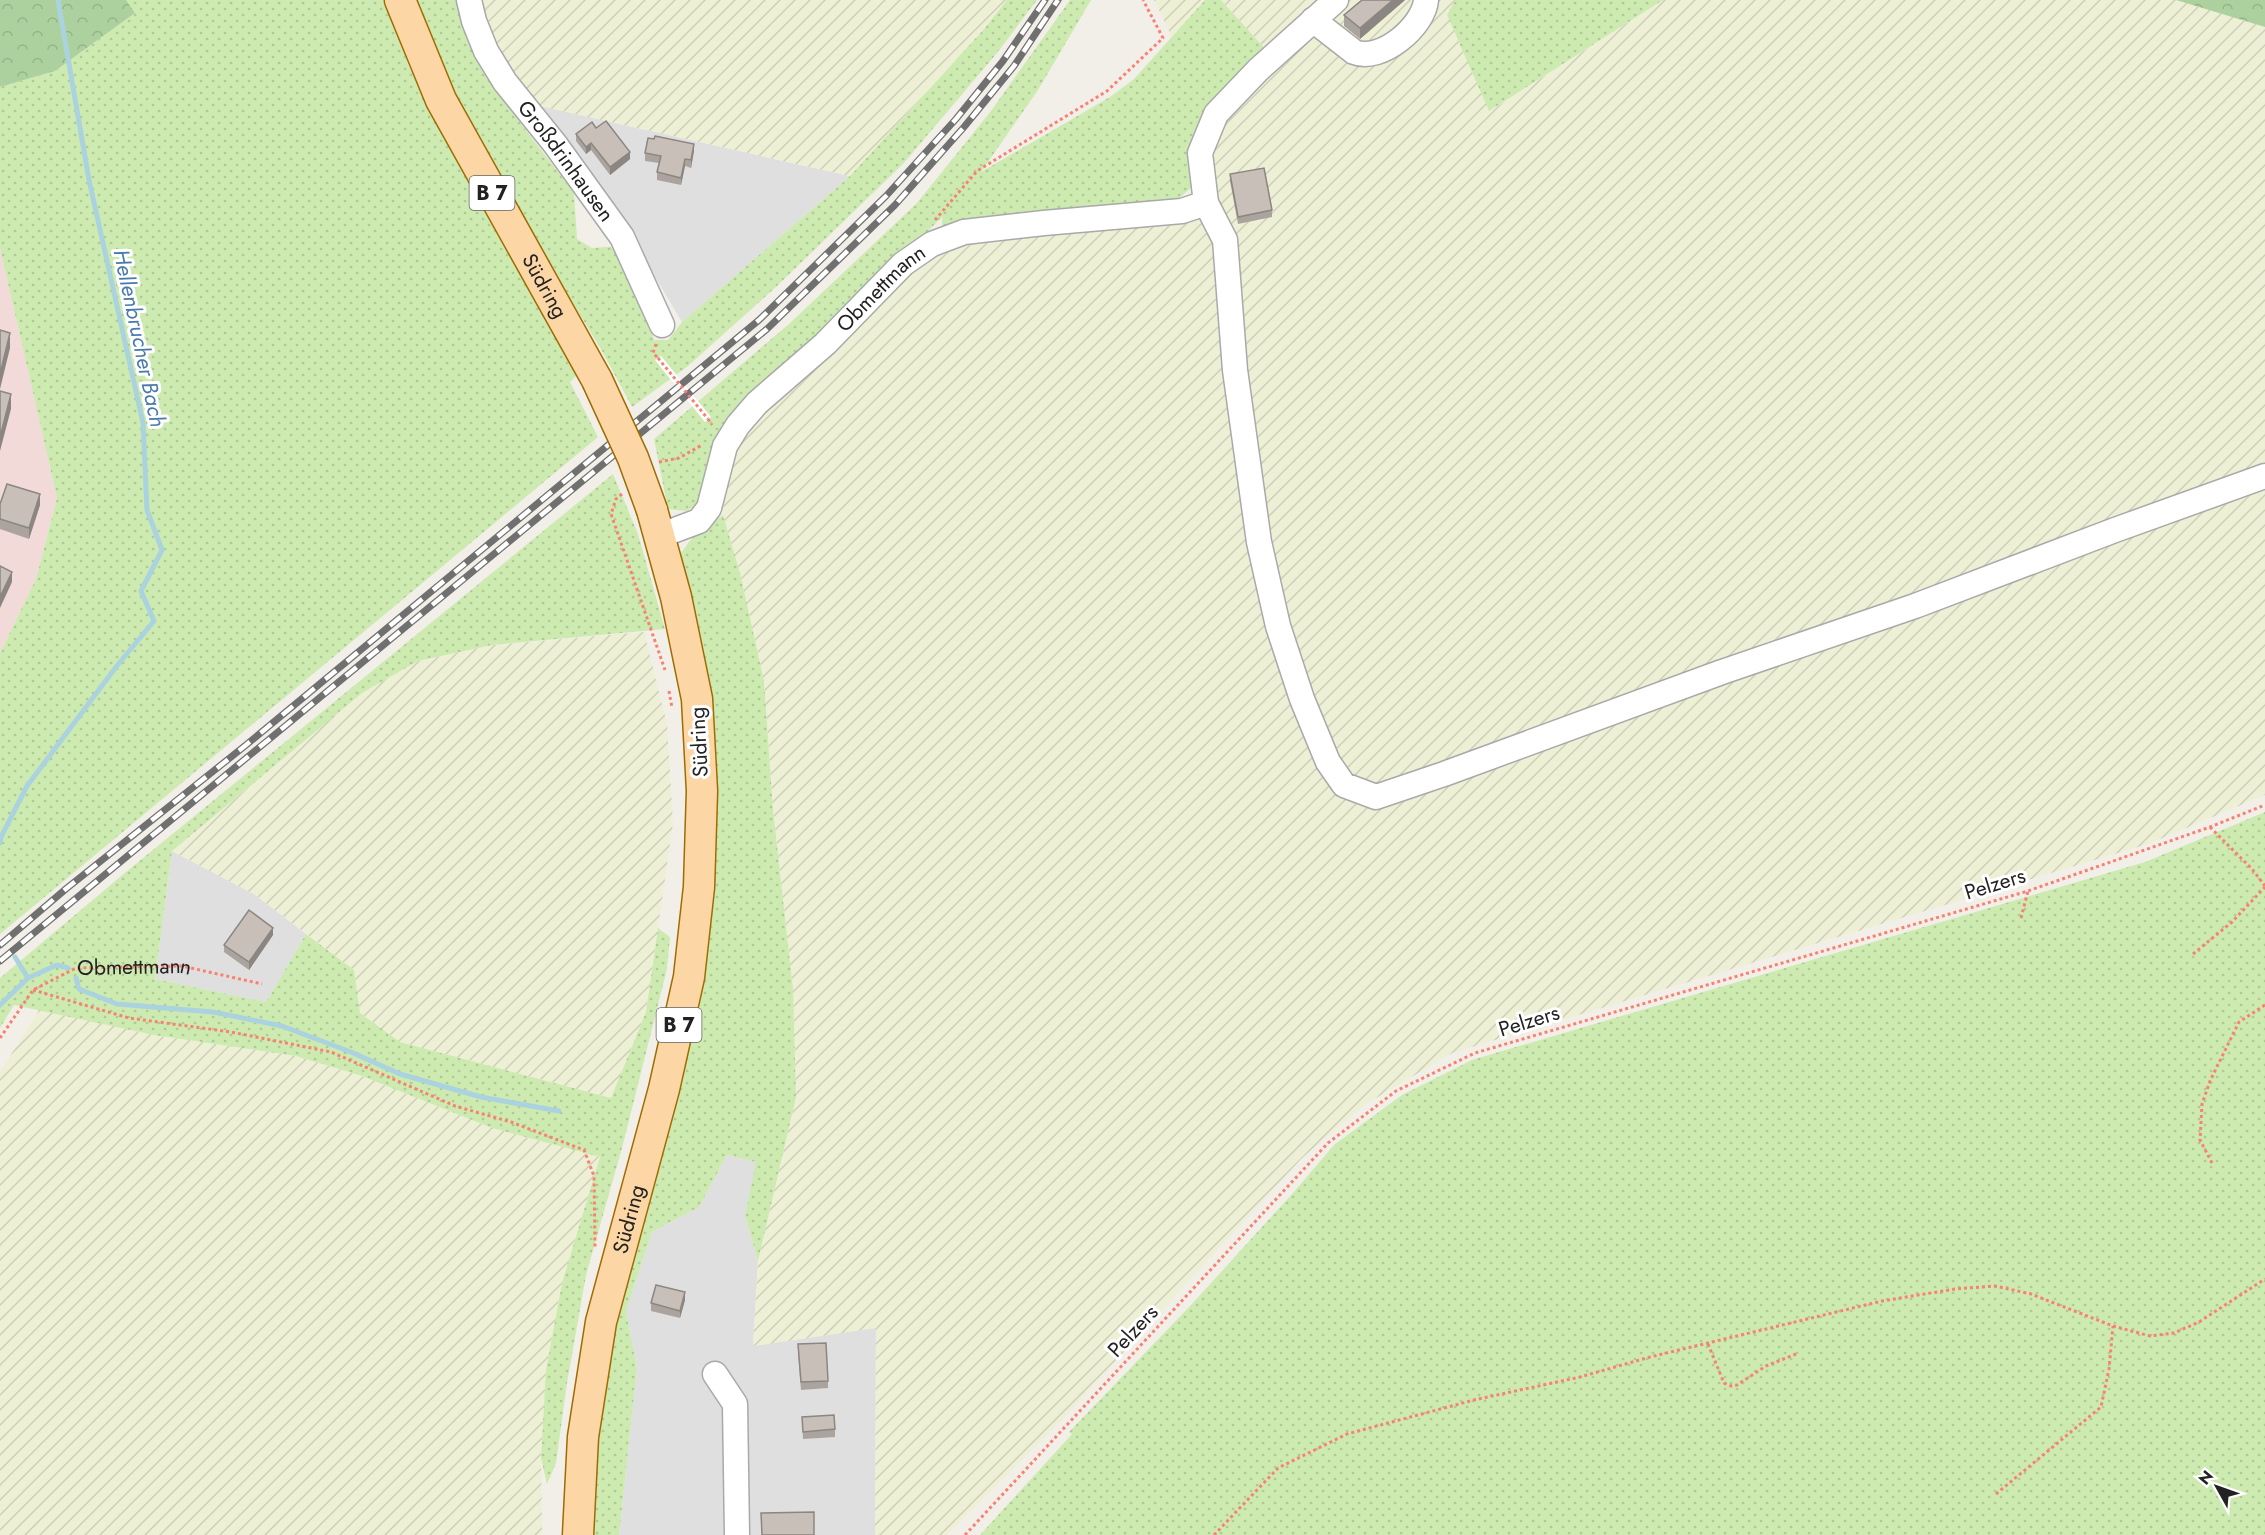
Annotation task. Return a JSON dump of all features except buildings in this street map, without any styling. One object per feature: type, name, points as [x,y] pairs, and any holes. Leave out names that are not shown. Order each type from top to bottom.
[{"type":"main road","name":"Südring","points":[[400,0],[441,100],[597,380],[633,458],[655,523],[676,597],[697,699],[702,791],[699,887],[689,977],[664,1089],[601,1322],[583,1437],[578,1535]]},
{"type":"street","name":"Großdrinhausen","points":[[468,0],[486,51],[505,81],[555,144],[622,237],[662,325]]},
{"type":"street","points":[[1336,0],[1257,70],[1216,114],[1200,153],[1206,203],[1225,240],[1235,370],[1259,542],[1278,626],[1302,699],[1328,762],[1344,785],[1376,797],[1722,672],[1915,606],[2265,476]]},
{"type":"street","points":[[1313,20],[1354,52],[1371,54],[1394,44],[1415,26],[1424,14],[1426,0]]},
{"type":"street","name":"Obmettmann","points":[[655,523],[699,522],[709,508],[724,446],[738,425],[757,403],[825,344],[903,264],[932,244],[964,232],[1182,211],[1206,203]]},
{"type":"street","points":[[715,1374],[735,1404],[737,1535]]},
{"type":"path","points":[[933,222],[977,171],[1107,91],[1163,38],[1143,0]]},
{"type":"path","points":[[658,358],[712,425]]},
{"type":"path","points":[[653,467],[660,461],[679,458],[702,445],[707,435]]},
{"type":"path","points":[[623,493],[616,500],[611,514],[666,673]]},
{"type":"path","points":[[668,684],[673,717]]},
{"type":"path","name":"Pelzers","points":[[965,1535],[1328,1143],[1396,1091],[1474,1053],[2028,891],[2210,827],[2265,805]]},
{"type":"path","points":[[2193,954],[2232,922],[2265,887],[2252,869],[2210,827]]},
{"type":"path","points":[[2020,918],[2028,891]]},
{"type":"path","name":"Obmettmann","points":[[0,1038],[33,990],[76,968],[182,966],[262,984]]},
{"type":"path","points":[[33,990],[129,1018],[231,1032],[331,1052],[456,1106],[512,1122],[584,1150],[594,1176],[595,1249]]},
{"type":"path","points":[[2211,1163],[2200,1140],[2202,1104],[2210,1081],[2239,1022],[2265,1005]]},
{"type":"path","points":[[1214,1535],[1278,1468],[1347,1434],[1474,1400],[1580,1377],[1882,1301],[1955,1289],[1995,1286],[2031,1294],[2113,1326],[2150,1336],[2174,1333],[2199,1322],[2265,1279]]},
{"type":"path","points":[[1996,1494],[2101,1407],[2109,1369],[2113,1326]]},
{"type":"path","points":[[1708,1344],[1724,1383],[1731,1386],[1737,1385],[1766,1366],[1796,1354]]},
{"type":"shaded area","points":[[540,106],[850,176],[682,322],[629,233]]},
{"type":"shaded area","points":[[0,248],[57,498],[36,579],[0,653]]},
{"type":"shaded area","points":[[172,851],[254,894],[306,934],[266,1002],[155,979]]},
{"type":"shaded area","points":[[727,1155],[757,1162],[745,1216],[758,1261],[753,1346],[876,1327],[875,1535],[619,1535],[637,1368],[626,1311],[652,1232],[699,1207]]},
{"type":"green space","points":[[0,0],[126,0],[135,13],[55,71],[0,87]]},
{"type":"green space","points":[[126,0],[386,0],[409,67],[452,150],[579,373],[570,382],[598,437],[0,934],[0,653],[36,579],[57,498],[0,248],[0,87],[55,71],[135,13]]},
{"type":"green space","points":[[413,0],[457,0],[469,35],[502,99],[574,193],[577,239],[592,248],[619,246],[644,301],[654,340],[668,340],[682,322],[850,176],[985,28],[1007,0],[1037,0],[997,53],[903,164],[777,286],[688,366],[632,407],[602,351],[459,115]]},
{"type":"green space","points":[[479,0],[1007,0],[985,28],[850,176],[540,106],[502,60]]},
{"type":"green space","points":[[1070,0],[1091,0],[1038,90],[981,172],[1110,97],[1134,79],[1205,0],[1221,0],[1268,52],[1238,79],[1192,187],[1178,199],[1139,207],[942,230],[942,217],[812,346],[752,395],[717,435],[698,505],[686,511],[668,509],[654,439],[789,324],[917,203],[991,111]]},
{"type":"green space","points":[[1154,0],[1205,0],[1172,37]]},
{"type":"green space","points":[[1221,0],[1455,0],[1447,15],[1490,111],[1663,0],[2176,0],[2265,27],[2265,795],[2148,844],[1452,1053],[1366,1104],[1302,1158],[1060,1422],[947,1535],[875,1535],[876,1328],[753,1346],[758,1261],[796,1097],[793,989],[773,810],[764,681],[740,573],[723,515],[728,453],[755,413],[907,269],[969,237],[1206,215],[1195,169],[1268,52]]},
{"type":"green space","points":[[1455,0],[1663,0],[1489,111],[1447,15]]},
{"type":"green space","points":[[2176,0],[2265,0],[2265,27]]},
{"type":"green space","points":[[613,474],[638,534],[665,629],[492,645],[418,661],[362,693],[172,851],[155,979],[266,1002],[306,934],[354,970],[360,1013],[400,1042],[611,1098],[646,1012],[658,928],[670,937],[667,969],[622,1148],[586,1275],[556,1463],[547,1484],[541,1458],[546,1370],[562,1283],[600,1157],[492,1128],[362,1076],[296,1056],[154,1035],[14,1005],[0,1028],[0,978],[126,872]]},
{"type":"green space","points":[[723,515],[740,573],[764,681],[773,810],[793,989],[796,1097],[758,1261],[745,1216],[756,1162],[727,1155],[699,1207],[652,1232],[626,1311],[637,1368],[619,1535],[592,1535],[592,1472],[607,1344],[699,983],[681,553],[695,534]]},
{"type":"green space","points":[[644,632],[667,724],[673,823],[646,1012],[611,1098],[400,1042],[360,1013],[354,970],[254,894],[172,851],[362,693],[418,661],[492,645]]},
{"type":"green space","points":[[2265,812],[2265,1535],[980,1535],[1072,1434],[1069,1432],[1191,1305],[1334,1145],[1402,1095],[1472,1060],[2145,862]]},
{"type":"green space","points":[[40,1009],[154,1035],[296,1056],[362,1076],[492,1128],[600,1157],[562,1283],[546,1370],[541,1458],[542,1535],[0,1535],[0,1072]]},
{"type":"pier","points":[[661,356],[711,417],[705,422],[655,360]]},
{"type":"waterway","name":"Hellenbrucher Bach","points":[[0,843],[27,786],[116,667],[154,621],[141,591],[162,550],[147,510],[143,423],[89,180],[58,0]]},
{"type":"waterway","name":"Hellenbrucher Bach","points":[[0,1005],[28,978],[15,957]]},
{"type":"waterway","points":[[28,978],[57,965],[68,968]]},
{"type":"waterway","points":[[76,978],[79,989],[117,1004],[213,1012],[282,1026],[351,1052],[400,1074],[481,1097],[559,1111]]},
{"type":"railway","points":[[0,945],[67,888],[246,745],[759,320],[886,196],[956,119],[1003,61],[1045,0]]},
{"type":"railway","points":[[0,961],[767,329],[895,205],[964,127],[1014,66],[1058,0]]}]
